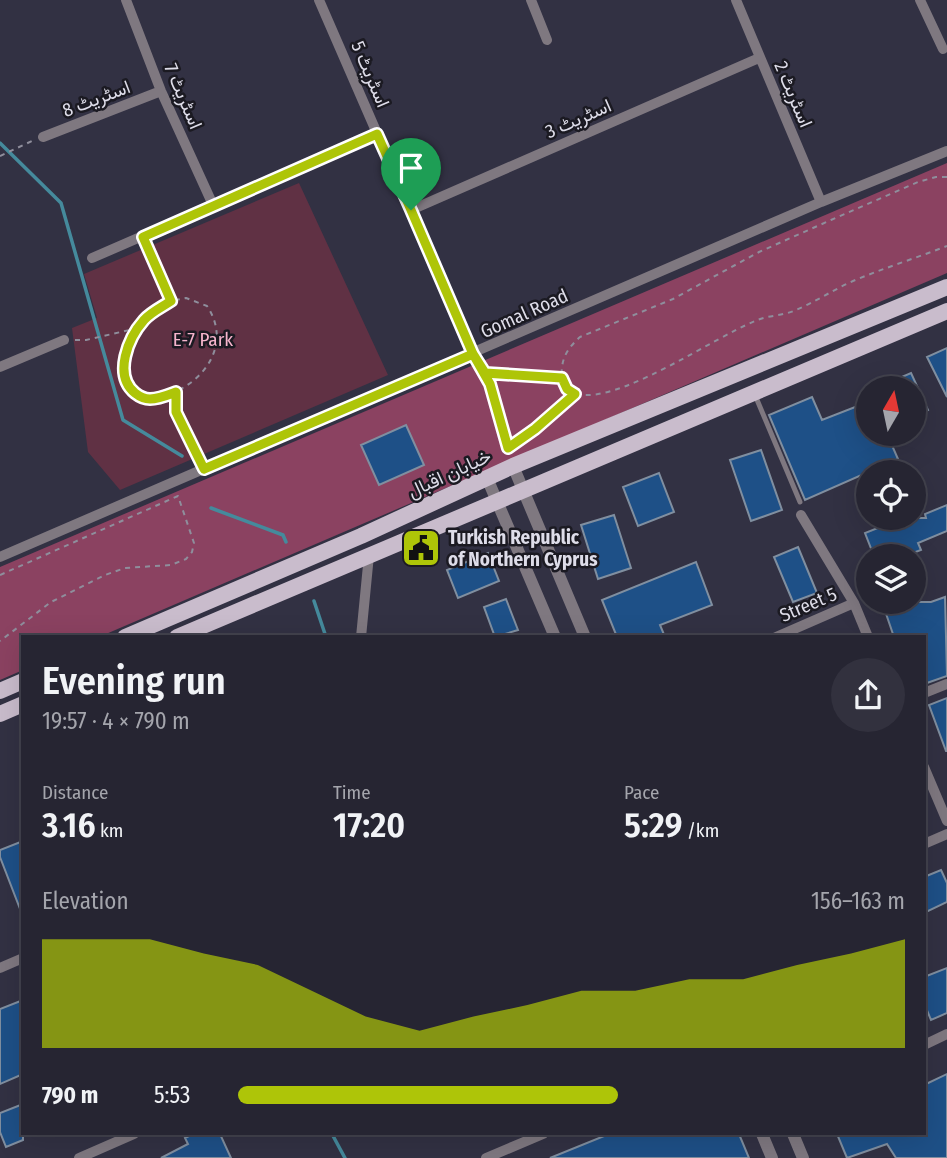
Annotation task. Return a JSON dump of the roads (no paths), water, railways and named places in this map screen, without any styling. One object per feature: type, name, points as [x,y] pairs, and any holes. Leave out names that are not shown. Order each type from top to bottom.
[{"type":"main road","name":"خیابان اقبال","points":[[130,635],[513,466],[947,287]]},
{"type":"main road","points":[[182,635],[947,311]]},
{"type":"main road","points":[[0,691],[21,682]]},
{"type":"main road","points":[[0,714],[21,705]]},
{"type":"street","name":"اسٹریٹ 7","points":[[126,0],[161,91],[213,205]]},
{"type":"street","name":"اسٹریٹ 5","points":[[319,0],[473,354]]},
{"type":"street","points":[[531,0],[547,40]]},
{"type":"street","name":"اسٹریٹ 2","points":[[736,0],[821,202]]},
{"type":"street","points":[[920,0],[943,49]]},
{"type":"street","name":"اسٹریٹ 3","points":[[411,210],[760,58]]},
{"type":"street","name":"اسٹریٹ 8","points":[[43,136],[161,91]]},
{"type":"street","points":[[92,258],[377,134]]},
{"type":"street","name":"Gomal Road","points":[[0,557],[821,202],[947,151]]},
{"type":"street","points":[[0,367],[64,340]]},
{"type":"street","points":[[513,466],[584,635]]},
{"type":"street","points":[[487,478],[554,635]]},
{"type":"street","points":[[801,515],[854,603],[867,635]]},
{"type":"street","points":[[361,635],[369,555]]},
{"type":"street","name":"Street 5","points":[[781,635],[854,603]]},
{"type":"street","points":[[926,692],[947,684]]},
{"type":"street","points":[[926,772],[947,821]]},
{"type":"street","points":[[926,843],[947,834]]},
{"type":"street","points":[[0,968],[21,959]]},
{"type":"street","points":[[926,1044],[947,1034]]},
{"type":"street","points":[[79,1158],[132,1135]]},
{"type":"street","points":[[486,1158],[541,1135]]},
{"type":"street","points":[[762,1135],[772,1158]]},
{"type":"street","points":[[793,1135],[803,1158]]},
{"type":"lane","points":[[754,393],[800,502]]},
{"type":"waterway","points":[[0,143],[61,203],[123,420],[182,456]]},
{"type":"waterway","points":[[211,508],[283,535],[286,542]]},
{"type":"waterway","points":[[314,601],[325,635]]},
{"type":"waterway","points":[[333,1135],[345,1158]]},
{"type":"place","name":"Turkish Republic of Northern Cyprus","points":[[421,548]]},
{"type":"park label","name":"E-7 Park","points":[[203,339]]}]
